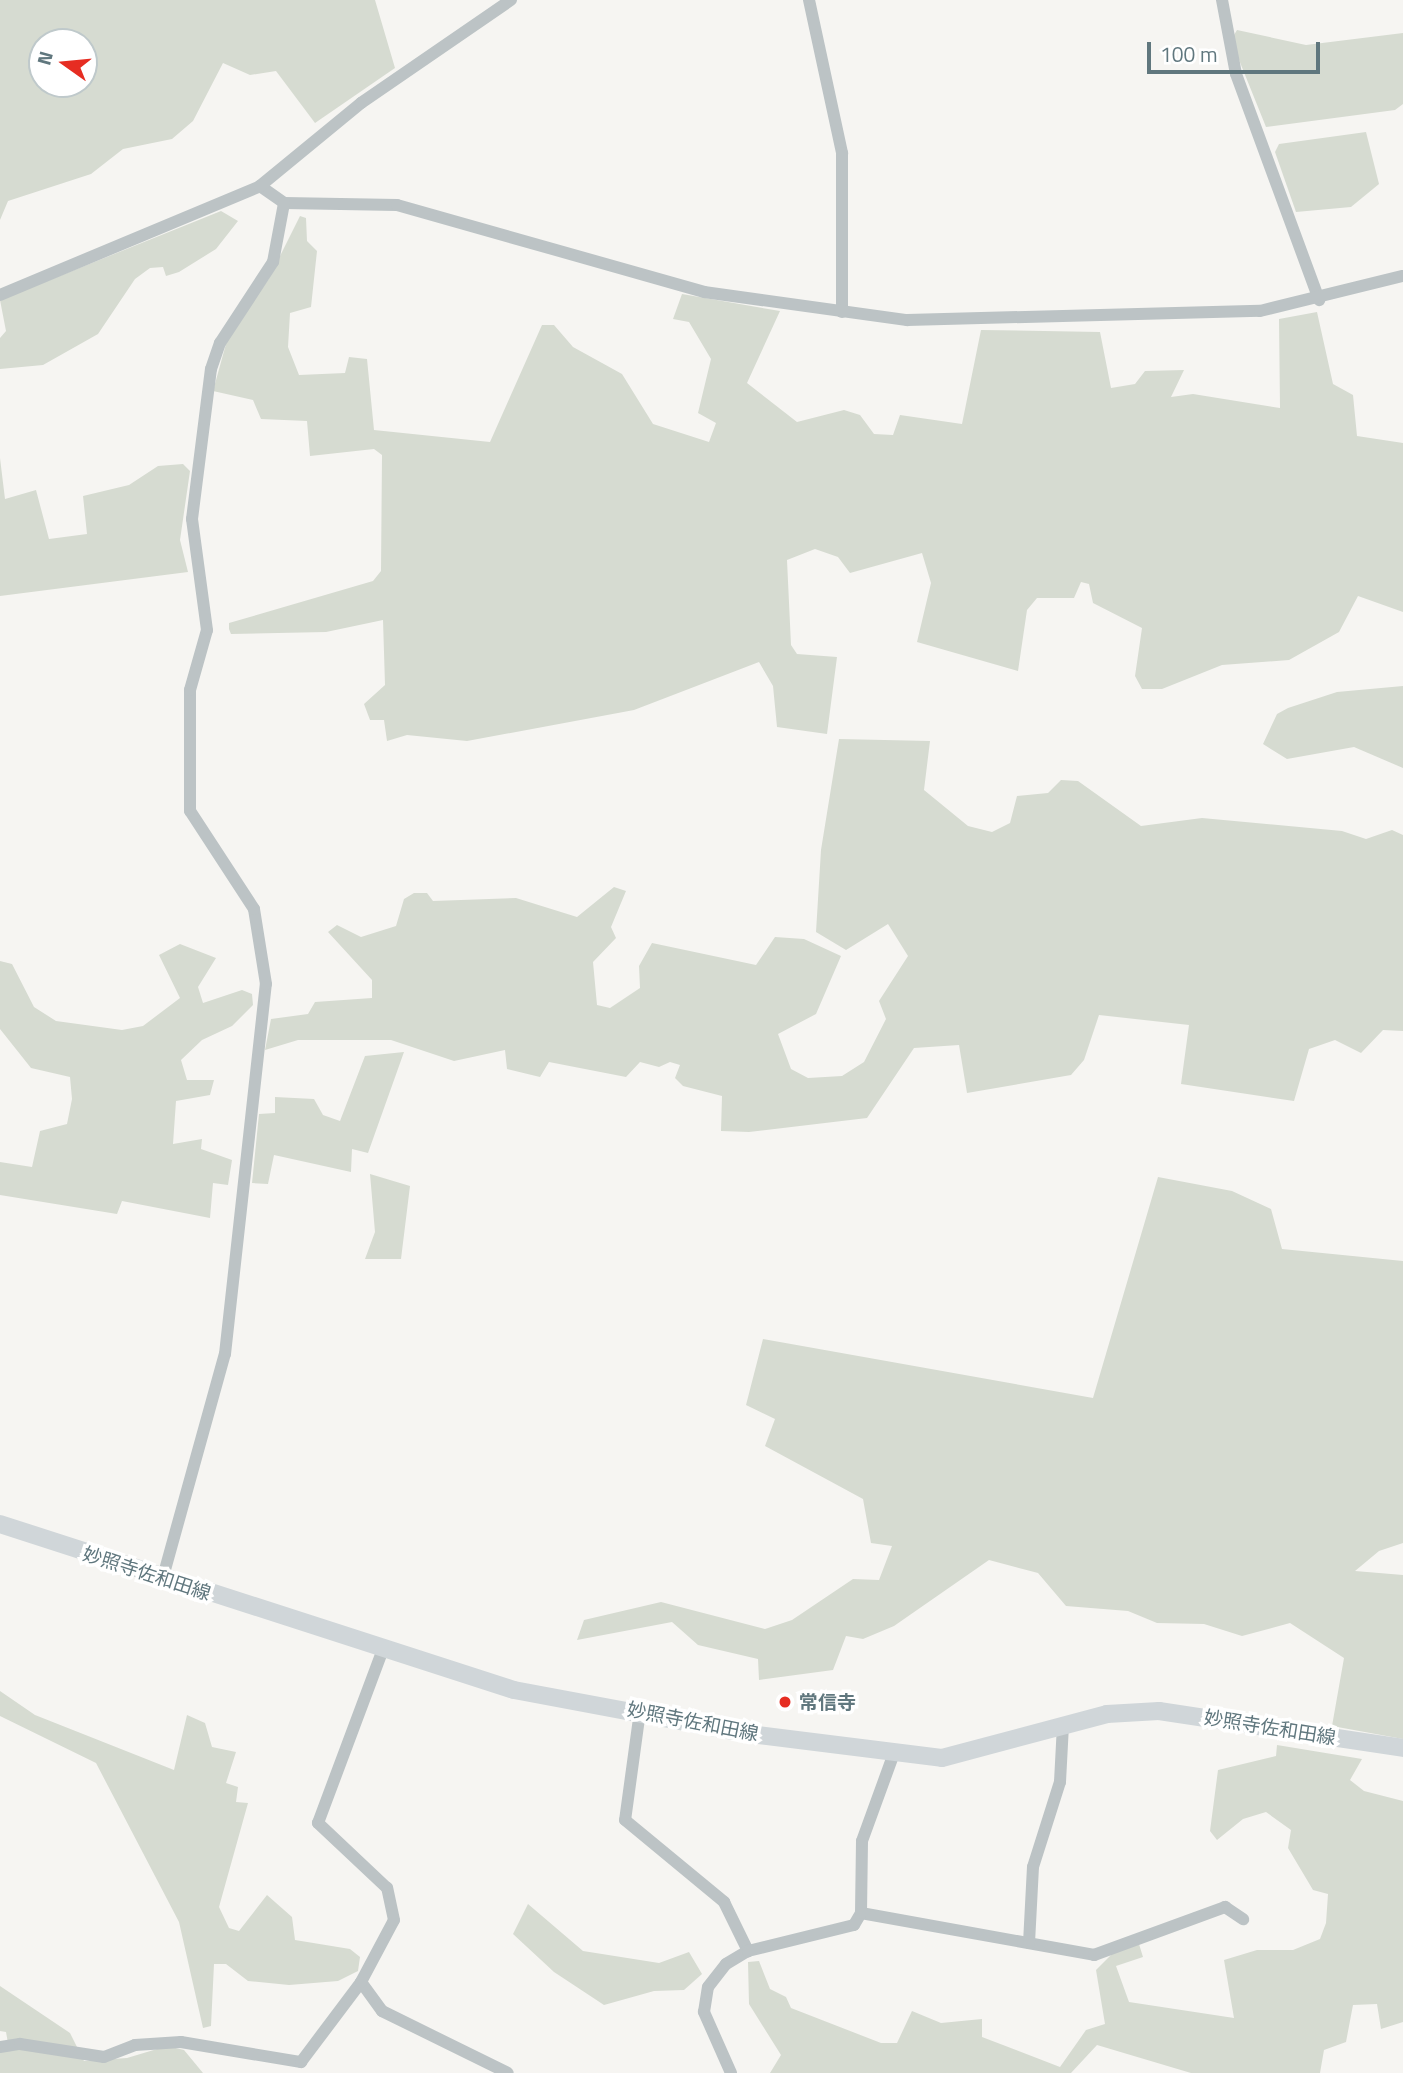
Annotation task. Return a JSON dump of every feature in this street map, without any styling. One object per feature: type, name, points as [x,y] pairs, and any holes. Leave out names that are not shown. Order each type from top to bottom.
[{"type":"main road","name":"妙照寺佐和田線","points":[[0,1524],[514,1690],[894,1753],[942,1758],[976,1754],[1063,1725],[1159,1711],[1403,1748]]},
{"type":"street","points":[[0,295],[260,186],[372,95],[511,0]]},
{"type":"street","points":[[809,0],[842,153],[842,312]]},
{"type":"street","points":[[1222,0],[1236,74],[1319,300]]},
{"type":"street","points":[[260,186],[284,203],[397,205],[704,292],[907,320],[1044,321],[1127,310],[1259,311],[1319,300],[1403,276]]},
{"type":"street","points":[[163,1577],[225,1354],[266,984],[254,909],[190,811],[188,705],[207,629],[192,519],[211,369],[219,343],[273,262],[284,203]]},
{"type":"street","points":[[0,2048],[20,2044],[104,2057],[135,2045],[181,2042],[301,2062],[361,1982],[394,1920],[394,1898],[318,1823],[383,1648]]},
{"type":"street","points":[[640,1711],[625,1819],[724,1902],[748,1951]]},
{"type":"street","points":[[1029,1943],[1033,1867],[1060,1782],[1063,1725]]},
{"type":"street","points":[[731,2073],[704,2000],[715,1975],[748,1951],[788,1937],[842,1933],[861,1913],[862,1841],[894,1753]]},
{"type":"street","points":[[861,1913],[1094,1955],[1225,1907],[1243,1919]]},
{"type":"street","points":[[361,1982],[382,2011],[508,2073]]},
{"type":"shaded area","points":[[0,0],[375,0],[395,68],[315,123],[276,71],[250,75],[223,63],[193,121],[172,139],[123,149],[91,174],[8,201],[0,220]]},
{"type":"shaded area","points":[[1237,30],[1306,45],[1403,33],[1403,104],[1395,110],[1266,127],[1231,40]]},
{"type":"shaded area","points":[[1366,132],[1379,184],[1351,207],[1296,212],[1275,152],[1279,144]]},
{"type":"shaded area","points":[[221,211],[238,221],[216,249],[179,272],[166,276],[163,267],[150,268],[135,279],[98,334],[43,365],[0,369],[0,338],[6,331],[0,300]]},
{"type":"shaded area","points":[[300,216],[306,218],[307,241],[317,251],[311,307],[290,313],[288,347],[299,375],[345,373],[349,357],[367,359],[374,430],[490,442],[542,325],[554,325],[573,347],[622,374],[653,424],[709,442],[716,423],[698,413],[711,359],[689,322],[673,319],[682,294],[780,311],[747,383],[797,422],[844,410],[860,415],[874,434],[893,435],[900,415],[962,424],[981,330],[1100,332],[1111,388],[1135,384],[1145,371],[1184,370],[1171,397],[1193,394],[1280,408],[1279,319],[1317,312],[1333,384],[1353,395],[1357,436],[1403,443],[1403,612],[1358,596],[1339,632],[1289,660],[1222,665],[1162,689],[1142,689],[1135,676],[1142,628],[1093,603],[1089,584],[1081,582],[1074,598],[1037,598],[1027,610],[1018,671],[917,642],[931,583],[922,553],[850,573],[838,557],[815,549],[787,560],[791,645],[797,654],[837,657],[827,734],[777,727],[773,686],[759,662],[634,710],[467,741],[407,735],[387,741],[384,720],[370,720],[364,704],[385,685],[383,620],[326,632],[231,634],[229,629],[229,623],[373,581],[381,571],[382,455],[374,449],[310,456],[307,421],[261,419],[253,400],[213,391],[229,333],[268,280]]},
{"type":"shaded area","points":[[0,458],[5,499],[36,490],[49,539],[87,534],[83,496],[129,485],[158,466],[183,464],[190,471],[180,540],[188,572],[0,596]]},
{"type":"shaded area","points":[[1403,686],[1403,768],[1354,747],[1287,759],[1263,744],[1277,714],[1288,708],[1337,692]]},
{"type":"shaded area","points":[[839,739],[930,741],[924,790],[968,826],[992,832],[1010,823],[1017,796],[1048,793],[1061,780],[1078,781],[1141,826],[1202,818],[1342,831],[1366,839],[1392,830],[1403,835],[1403,1031],[1383,1030],[1361,1053],[1335,1040],[1309,1049],[1294,1101],[1181,1084],[1189,1025],[1099,1015],[1084,1060],[1071,1075],[967,1093],[959,1045],[914,1048],[867,1118],[749,1132],[721,1131],[722,1096],[683,1086],[675,1078],[680,1065],[670,1062],[659,1067],[640,1062],[626,1077],[549,1062],[540,1077],[507,1069],[505,1050],[454,1061],[391,1040],[298,1040],[265,1050],[271,1019],[308,1014],[315,1002],[372,998],[372,980],[328,932],[337,925],[361,937],[396,926],[404,899],[414,893],[427,893],[433,901],[516,898],[577,917],[614,887],[626,891],[611,927],[616,938],[593,962],[597,1005],[610,1008],[640,988],[639,966],[652,943],[756,965],[775,937],[804,939],[841,956],[816,1014],[778,1034],[791,1069],[808,1078],[842,1076],[864,1062],[886,1019],[879,1001],[908,956],[888,924],[846,950],[816,932],[821,850]]},
{"type":"shaded area","points":[[180,944],[216,958],[198,987],[203,1003],[242,990],[252,994],[253,1005],[232,1026],[202,1040],[181,1060],[187,1080],[214,1080],[210,1095],[176,1101],[173,1144],[202,1139],[201,1149],[232,1160],[228,1185],[213,1183],[210,1218],[122,1201],[117,1214],[0,1195],[0,1162],[32,1167],[40,1131],[67,1124],[72,1099],[70,1077],[31,1068],[0,1029],[0,961],[12,964],[34,1007],[56,1021],[122,1030],[143,1026],[180,998],[159,955]]},
{"type":"shaded area","points":[[404,1052],[368,1153],[352,1149],[351,1172],[274,1155],[268,1184],[252,1183],[259,1114],[275,1113],[275,1097],[314,1099],[323,1115],[340,1121],[365,1056]]},
{"type":"shaded area","points":[[370,1174],[410,1186],[401,1259],[365,1259],[375,1232]]},
{"type":"shaded area","points":[[1158,1177],[1232,1191],[1271,1209],[1282,1249],[1403,1261],[1403,1543],[1379,1551],[1355,1571],[1403,1575],[1403,1739],[1332,1726],[1344,1658],[1290,1623],[1242,1636],[1204,1624],[1157,1623],[1128,1611],[1066,1606],[1038,1573],[989,1560],[894,1626],[863,1639],[846,1636],[833,1670],[759,1680],[758,1659],[698,1645],[672,1622],[577,1640],[584,1620],[661,1602],[765,1629],[792,1620],[853,1579],[879,1580],[892,1546],[871,1543],[863,1499],[765,1446],[775,1419],[746,1405],[763,1339],[1093,1398]]},
{"type":"shaded area","points":[[0,1691],[35,1715],[174,1770],[187,1715],[205,1723],[212,1747],[236,1752],[226,1783],[238,1787],[236,1802],[248,1803],[219,1907],[229,1928],[239,1931],[267,1895],[292,1917],[295,1940],[350,1949],[360,1957],[358,1971],[338,1981],[289,1985],[248,1981],[226,1964],[214,1964],[211,2026],[203,2028],[179,1922],[96,1763],[0,1716]]},
{"type":"shaded area","points":[[1277,1745],[1362,1759],[1350,1780],[1364,1791],[1403,1801],[1403,2022],[1381,2029],[1377,2004],[1353,2005],[1346,2042],[1324,2050],[1320,2073],[1191,2073],[1097,2045],[1071,2073],[770,2073],[781,2055],[749,2004],[748,1962],[759,1961],[770,1989],[786,1997],[791,2008],[881,2043],[897,2043],[912,2011],[941,2023],[982,2019],[982,2037],[1060,2067],[1086,2030],[1105,2024],[1096,1970],[1116,1950],[1139,1944],[1143,1957],[1116,1966],[1129,2002],[1234,2018],[1224,1960],[1257,1950],[1293,1950],[1320,1939],[1326,1923],[1328,1894],[1313,1890],[1288,1848],[1291,1830],[1266,1812],[1243,1819],[1217,1840],[1210,1831],[1218,1770],[1276,1756]]},
{"type":"shaded area","points":[[528,1904],[583,1951],[659,1963],[689,1952],[702,1974],[684,1990],[654,1991],[604,2005],[554,1972],[513,1934]]},
{"type":"shaded area","points":[[0,1986],[70,2033],[84,2061],[127,2058],[167,2046],[184,2050],[203,2073],[0,2073],[0,2052],[9,2049],[6,2032],[0,2031]]},
{"type":"place","name":"常信寺","points":[[785,1702]]}]
